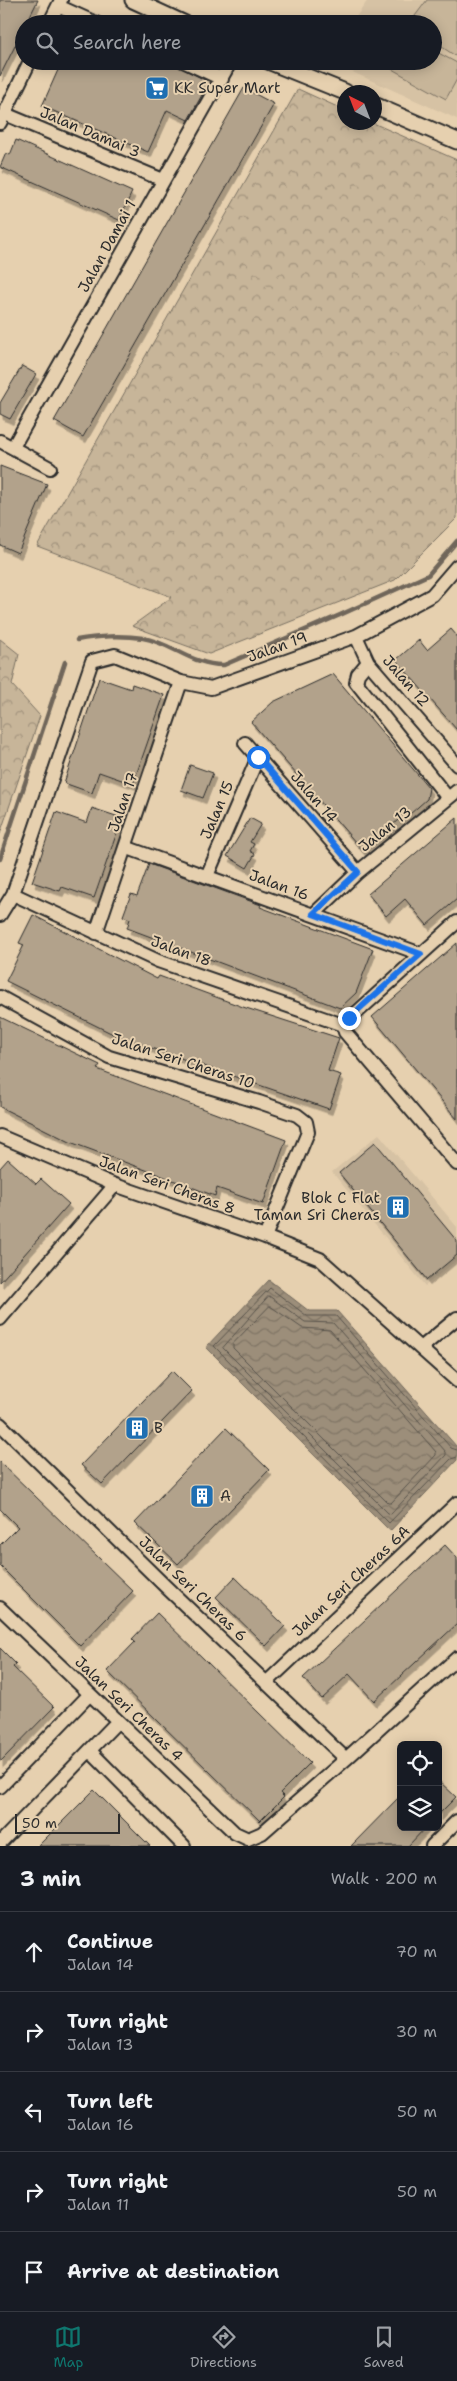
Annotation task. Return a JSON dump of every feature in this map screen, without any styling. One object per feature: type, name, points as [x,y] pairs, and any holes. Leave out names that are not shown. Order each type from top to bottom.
[{"type":"street","points":[[133,0],[165,15]]},
{"type":"street","points":[[53,15],[59,3],[81,15]]},
{"type":"street","points":[[2,119],[26,70]]},
{"type":"street","points":[[204,70],[222,78]]},
{"type":"street","name":"Jalan Damai 1","points":[[13,447],[226,70]]},
{"type":"street","points":[[290,70],[337,89]]},
{"type":"street","points":[[382,108],[457,141]]},
{"type":"street","name":"Jalan Damai 3","points":[[2,119],[163,180]]},
{"type":"street","points":[[0,441],[50,468]]},
{"type":"street","name":"Jalan 19","points":[[13,894],[92,661],[115,655],[181,682],[211,688],[356,636],[432,595],[457,566]]},
{"type":"street","name":"Jalan 12","points":[[356,636],[368,662],[457,765]]},
{"type":"street","points":[[368,662],[358,674],[356,682],[453,795]]},
{"type":"street","name":"Jalan 17","points":[[96,933],[181,682]]},
{"type":"street","name":"Jalan 14","points":[[245,743],[358,872]]},
{"type":"street","name":"Jalan 15","points":[[207,876],[258,757]]},
{"type":"street","name":"Jalan 13","points":[[313,914],[358,872],[453,795]]},
{"type":"street","name":"Jalan 16","points":[[125,846],[421,954]]},
{"type":"street","points":[[0,915],[13,894]]},
{"type":"street","name":"Jalan 18","points":[[13,894],[158,961],[344,1025]]},
{"type":"street","points":[[457,922],[344,1025],[345,1032],[457,1164]]},
{"type":"street","name":"Jalan Seri Cheras 10","points":[[0,997],[110,1056],[259,1102],[297,1115],[306,1122],[308,1132],[265,1237]]},
{"type":"street","name":"Jalan Seri Cheras 8","points":[[0,1136],[115,1185],[265,1237],[320,1259],[457,1381]]},
{"type":"street","points":[[0,1319],[115,1185]]},
{"type":"street","points":[[421,1348],[457,1318]]},
{"type":"street","name":"Jalan Seri Cheras 6","points":[[0,1424],[346,1759]]},
{"type":"street","name":"Jalan Seri Cheras 6A","points":[[266,1683],[457,1503]]},
{"type":"street","name":"Jalan Seri Cheras 4","points":[[0,1608],[235,1833],[248,1839],[262,1833],[346,1759]]},
{"type":"street","points":[[346,1759],[457,1658]]},
{"type":"street","points":[[0,1788],[90,1694]]},
{"type":"street","points":[[0,1843],[118,1721]]},
{"type":"street","points":[[90,1751],[184,1846]]},
{"type":"street","points":[[432,1846],[457,1821]]},
{"type":"shaded area","points":[[368,0],[457,0],[457,119],[348,70],[442,70],[442,15],[357,15]]},
{"type":"shaded area","name":"Blok C Flat Taman Sri Cheras","points":[[379,1134],[457,1227],[457,1260],[425,1286],[332,1172]]},
{"type":"green space","points":[[427,0],[457,0],[457,57],[442,47],[442,15],[416,15]]},
{"type":"green space","points":[[442,55],[457,63],[457,79],[446,99],[394,70],[442,70]]},
{"type":"green space","points":[[298,89],[337,107],[337,130],[382,130],[382,127],[457,160],[457,518],[395,580],[209,654],[132,626],[172,597],[37,546]]},
{"type":"green space","points":[[0,639],[19,654],[12,685],[40,716],[0,834]]},
{"type":"water","points":[[269,1280],[309,1311],[337,1311],[457,1447],[457,1460],[390,1531],[206,1347]]},
{"type":"building","points":[[0,0],[38,0],[30,15],[15,15],[15,46],[0,76]]},
{"type":"building","points":[[58,70],[186,70],[205,80],[207,86],[188,120],[167,110],[148,152],[42,106]]},
{"type":"building","points":[[244,88],[274,104],[83,437],[54,421]]},
{"type":"building","points":[[16,140],[132,192],[119,220],[0,167],[6,153],[10,155]]},
{"type":"building","points":[[22,366],[36,374],[10,419],[0,414],[0,403]]},
{"type":"building","points":[[0,466],[47,484],[18,553],[0,545]]},
{"type":"building","points":[[451,629],[457,636],[457,730],[396,660],[419,640],[427,650]]},
{"type":"building","points":[[333,674],[429,788],[427,799],[401,822],[398,820],[363,851],[251,722],[273,702]]},
{"type":"building","points":[[99,678],[131,689],[132,684],[164,695],[133,784],[99,772],[92,793],[64,783]]},
{"type":"building","points":[[190,765],[213,773],[203,798],[181,790]]},
{"type":"building","points":[[92,808],[122,818],[94,898],[62,887],[60,891],[32,882],[56,812],[87,823]]},
{"type":"building","points":[[250,818],[261,824],[250,842],[254,844],[250,851],[255,854],[247,868],[227,856]]},
{"type":"building","points":[[457,818],[457,899],[427,925],[405,899],[386,916],[368,894]]},
{"type":"building","points":[[149,864],[373,949],[356,993],[340,1008],[127,928],[130,919],[123,916],[131,894],[137,896]]},
{"type":"building","points":[[33,915],[157,979],[159,976],[243,1007],[339,1038],[328,1071],[341,1075],[329,1109],[119,1037],[6,981],[24,945],[19,943]]},
{"type":"building","points":[[457,943],[457,1119],[372,1017]]},
{"type":"building","points":[[0,1017],[100,1065],[97,1069],[286,1140],[263,1204],[217,1188],[215,1196],[70,1142],[0,1107]]},
{"type":"building","name":"Blok C Flat Taman Sri Cheras","points":[[375,1142],[457,1241],[457,1255],[427,1280],[339,1173]]},
{"type":"building","points":[[8,1159],[36,1184],[41,1179],[69,1204],[0,1282],[0,1168]]},
{"type":"building","name":"B","points":[[172,1371],[192,1391],[102,1484],[81,1465]]},
{"type":"building","name":"A","points":[[226,1428],[269,1470],[178,1564],[135,1523]]},
{"type":"building","points":[[0,1462],[133,1591],[80,1646],[0,1566],[0,1545],[18,1527],[0,1509]]},
{"type":"building","points":[[445,1545],[457,1558],[457,1624],[374,1701],[349,1674],[322,1699],[303,1678]]},
{"type":"building","points":[[235,1577],[285,1626],[266,1646],[216,1597]]},
{"type":"building","points":[[157,1613],[310,1763],[280,1793],[284,1797],[260,1821],[107,1671],[135,1642],[132,1639]]},
{"type":"building","points":[[0,1648],[16,1664],[13,1667],[54,1707],[0,1762]]},
{"type":"building","points":[[442,1784],[456,1797],[442,1811]]},
{"type":"building","points":[[94,1790],[150,1846],[38,1846]]},
{"type":"building","points":[[397,1799],[397,1831],[422,1831],[408,1846],[351,1846]]},
{"type":"waterway","points":[[77,640],[110,636],[143,638],[164,644],[202,662],[224,665],[428,575],[457,541]]},
{"type":"waterway","points":[[0,859],[65,662]]},
{"type":"place","name":"KK Super Mart","points":[[157,88]]},
{"type":"place","name":"Blok C Flat Taman Sri Cheras","points":[[398,1207]]},
{"type":"place","name":"B","points":[[137,1428]]},
{"type":"place","name":"A","points":[[202,1496]]},
{"type":"route","points":[[258,757],[358,872],[313,914],[421,954],[349,1018]]}]
